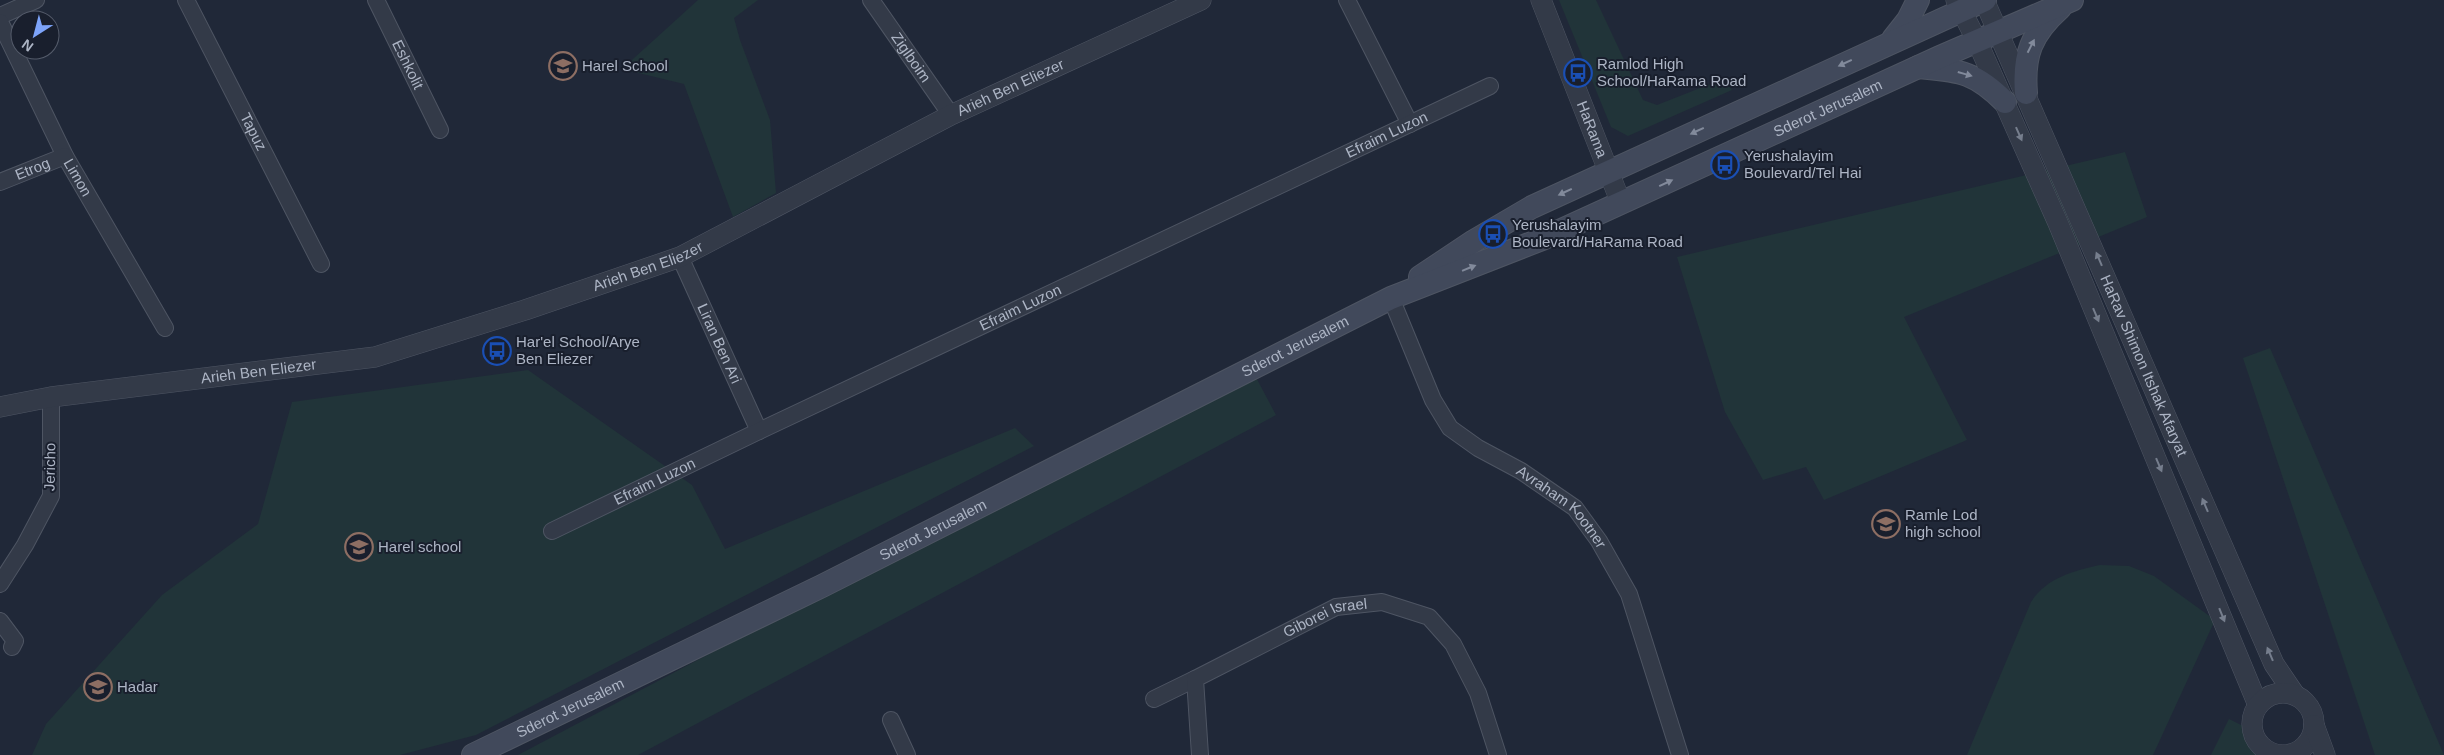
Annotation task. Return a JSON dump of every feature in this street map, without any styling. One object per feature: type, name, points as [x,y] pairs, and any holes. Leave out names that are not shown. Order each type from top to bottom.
[{"type":"main road","points":[[1889,42],[1908,20],[1918,0]]},
{"type":"main road","name":"Sderot Jerusalem","points":[[1391,298],[1501,224],[1889,42],[1959,5],[1985,0]]},
{"type":"main road","name":"Sderot Jerusalem","points":[[473,755],[822,586],[1391,298],[1542,239],[1917,67],[2069,2]]},
{"type":"main road","points":[[2026,93],[2025,62],[2028,51],[2047,22],[2069,2]]},
{"type":"main road","points":[[1917,67],[1952,71],[1975,77],[1988,85],[2005,102]]},
{"type":"street","points":[[0,16],[36,0]]},
{"type":"street","name":"Tapuz","points":[[186,0],[321,264]]},
{"type":"street","name":"Eshkolit","points":[[376,0],[440,130]]},
{"type":"street","name":"Ziglboim","points":[[871,0],[951,116]]},
{"type":"street","name":"Arieh Ben Eliezer","points":[[0,407],[51,397],[375,357],[525,310],[680,257],[951,116],[1201,0]]},
{"type":"street","points":[[1347,0],[1410,124]]},
{"type":"street","name":"HaRama","points":[[1541,0],[1621,203]]},
{"type":"street","name":"HaRav Shimon Itshak Afaryat","points":[[1985,0],[2274,664],[2295,695]]},
{"type":"street","name":"HaRav Shimon Itshak Afaryat","points":[[1959,5],[2005,102],[2058,223],[2258,705]]},
{"type":"street","name":"Limon","points":[[0,22],[65,156],[165,328]]},
{"type":"street","name":"Efraim Luzon","points":[[552,531],[759,431],[1490,86]]},
{"type":"street","name":"Etrog","points":[[0,182],[65,156]]},
{"type":"street","name":"Liran Ben Ari","points":[[680,257],[759,431]]},
{"type":"street","name":"Avraham Kootner","points":[[1391,298],[1433,400],[1450,428],[1478,448],[1520,472],[1575,508],[1599,541],[1629,594],[1680,755]]},
{"type":"street","name":"Jericho","points":[[0,584],[26,545],[51,496],[51,397]]},
{"type":"street","name":"Giborei Israel","points":[[1154,699],[1336,606],[1382,602],[1429,617],[1454,644],[1478,693],[1498,755]]},
{"type":"street","points":[[0,621],[15,641],[12,647]]},
{"type":"street","points":[[1195,679],[1200,755]]},
{"type":"street","points":[[2314,725],[2307,744],[2297,754],[2277,754],[2267,751],[2258,744],[2252,726],[2253,715],[2258,705],[2266,698],[2276,694],[2295,695],[2309,708],[2325,755]]},
{"type":"street","points":[[891,720],[907,755]]},
{"type":"green space","points":[[698,0],[758,0],[734,18],[740,40],[770,120],[776,193],[733,217],[684,84],[622,69]]},
{"type":"green space","points":[[1559,0],[1596,0],[1643,100],[1657,105],[1723,79],[1732,90],[1628,136],[1611,127]]},
{"type":"green space","points":[[2125,152],[2147,217],[1904,317],[1967,440],[1824,500],[1806,467],[1763,480],[1725,412],[1677,257]]},
{"type":"green space","points":[[2270,348],[2444,755],[2375,755],[2243,358]]},
{"type":"green space","points":[[1251,368],[1276,415],[638,755],[518,755]]},
{"type":"green space","points":[[528,370],[692,485],[725,549],[1015,428],[1034,446],[476,735],[400,755],[32,755],[46,724],[162,595],[258,524],[292,402]]},
{"type":"green space","points":[[2100,565],[2129,566],[2154,576],[2215,620],[2153,755],[1967,755],[2031,602],[2052,581],[2070,573]]},
{"type":"green space","points":[[2229,719],[2243,726],[2261,755],[2211,755]]},
{"type":"place","name":"Harel School","points":[[563,66]]},
{"type":"place","name":"Ramlod High School/HaRama Road","points":[[1578,73]]},
{"type":"place","name":"Yerushalayim Boulevard/Tel Hai","points":[[1725,165]]},
{"type":"place","name":"Yerushalayim Boulevard/HaRama Road","points":[[1493,234]]},
{"type":"place","name":"Har'el School/Arye Ben Eliezer","points":[[497,351]]},
{"type":"place","name":"Ramle Lod high school","points":[[1886,524]]},
{"type":"place","name":"Harel school","points":[[359,547]]},
{"type":"place","name":"Hadar","points":[[98,687]]}]
